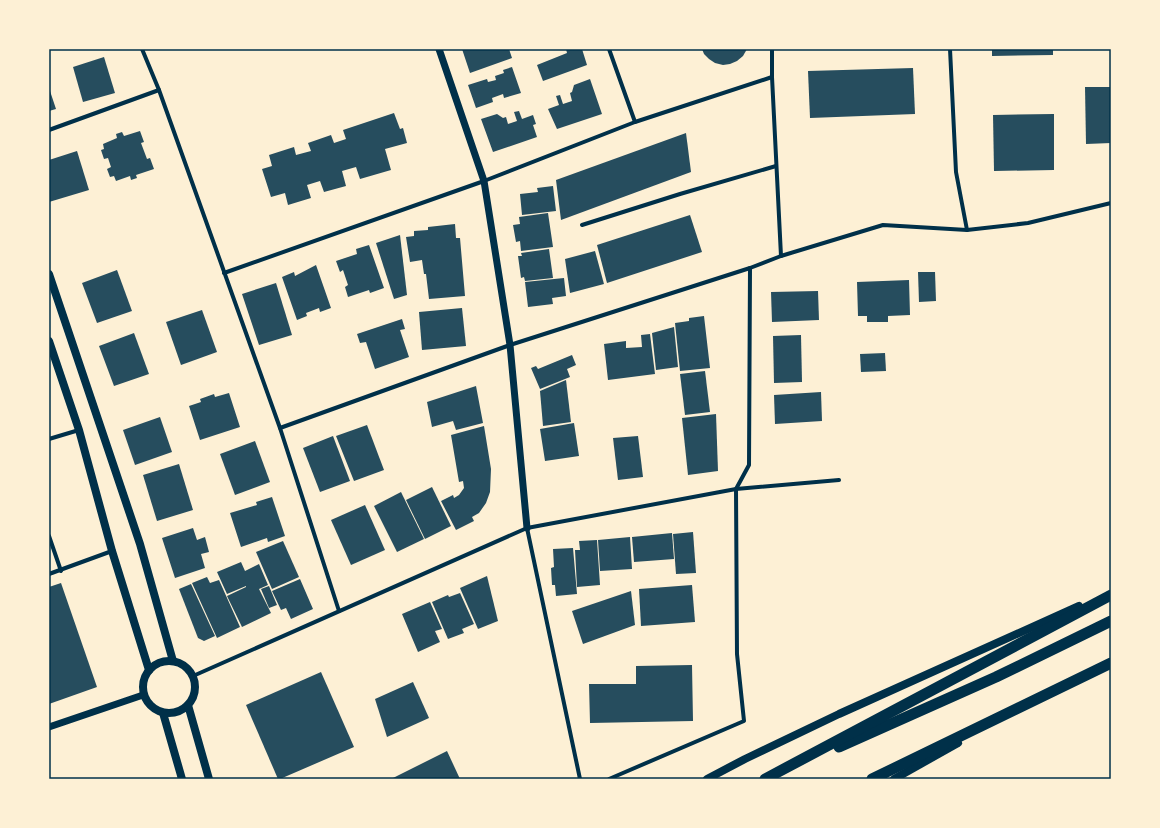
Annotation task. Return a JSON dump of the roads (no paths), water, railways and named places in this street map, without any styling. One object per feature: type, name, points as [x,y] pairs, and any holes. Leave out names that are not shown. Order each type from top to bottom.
[{"type":"highway","points":[[766,779],[1111,594]]},
{"type":"highway","points":[[766,779],[996,677],[1111,621]]},
{"type":"highway","points":[[872,779],[1111,663]]},
{"type":"main road","points":[[49,274],[140,544],[173,661]]},
{"type":"main road","points":[[49,340],[79,430],[112,551],[149,670]]},
{"type":"main road","points":[[707,779],[839,714],[1111,594]]},
{"type":"main road","points":[[164,661],[173,661],[188,669],[193,676],[195,691],[193,699],[188,705],[181,711],[172,714],[154,710],[143,695],[142,686],[144,678],[149,670],[156,664],[164,661]]},
{"type":"main road","points":[[188,705],[210,779]]},
{"type":"main road","points":[[894,779],[1018,708]]},
{"type":"main road","points":[[163,713],[182,779]]},
{"type":"street","points":[[142,49],[280,428],[339,611]]},
{"type":"street","points":[[439,49],[484,181],[510,345],[527,528],[580,779]]},
{"type":"street","points":[[609,49],[635,122]]},
{"type":"street","points":[[772,49],[772,77],[781,256]]},
{"type":"street","points":[[950,49],[956,172],[967,230]]},
{"type":"street","points":[[224,273],[484,181],[635,122],[772,77]]},
{"type":"street","points":[[49,130],[158,90]]},
{"type":"street","points":[[582,225],[776,166]]},
{"type":"street","points":[[280,428],[510,345],[750,268],[781,256],[883,225],[967,230],[1028,223],[1111,203]]},
{"type":"street","points":[[609,779],[744,721],[737,654],[736,489],[749,465],[750,268]]},
{"type":"street","points":[[49,439],[79,430]]},
{"type":"street","points":[[193,676],[527,528],[736,489],[839,480]]},
{"type":"street","points":[[49,536],[61,570]]},
{"type":"street","points":[[49,574],[112,551]]},
{"type":"street","points":[[49,727],[143,695]]}]
